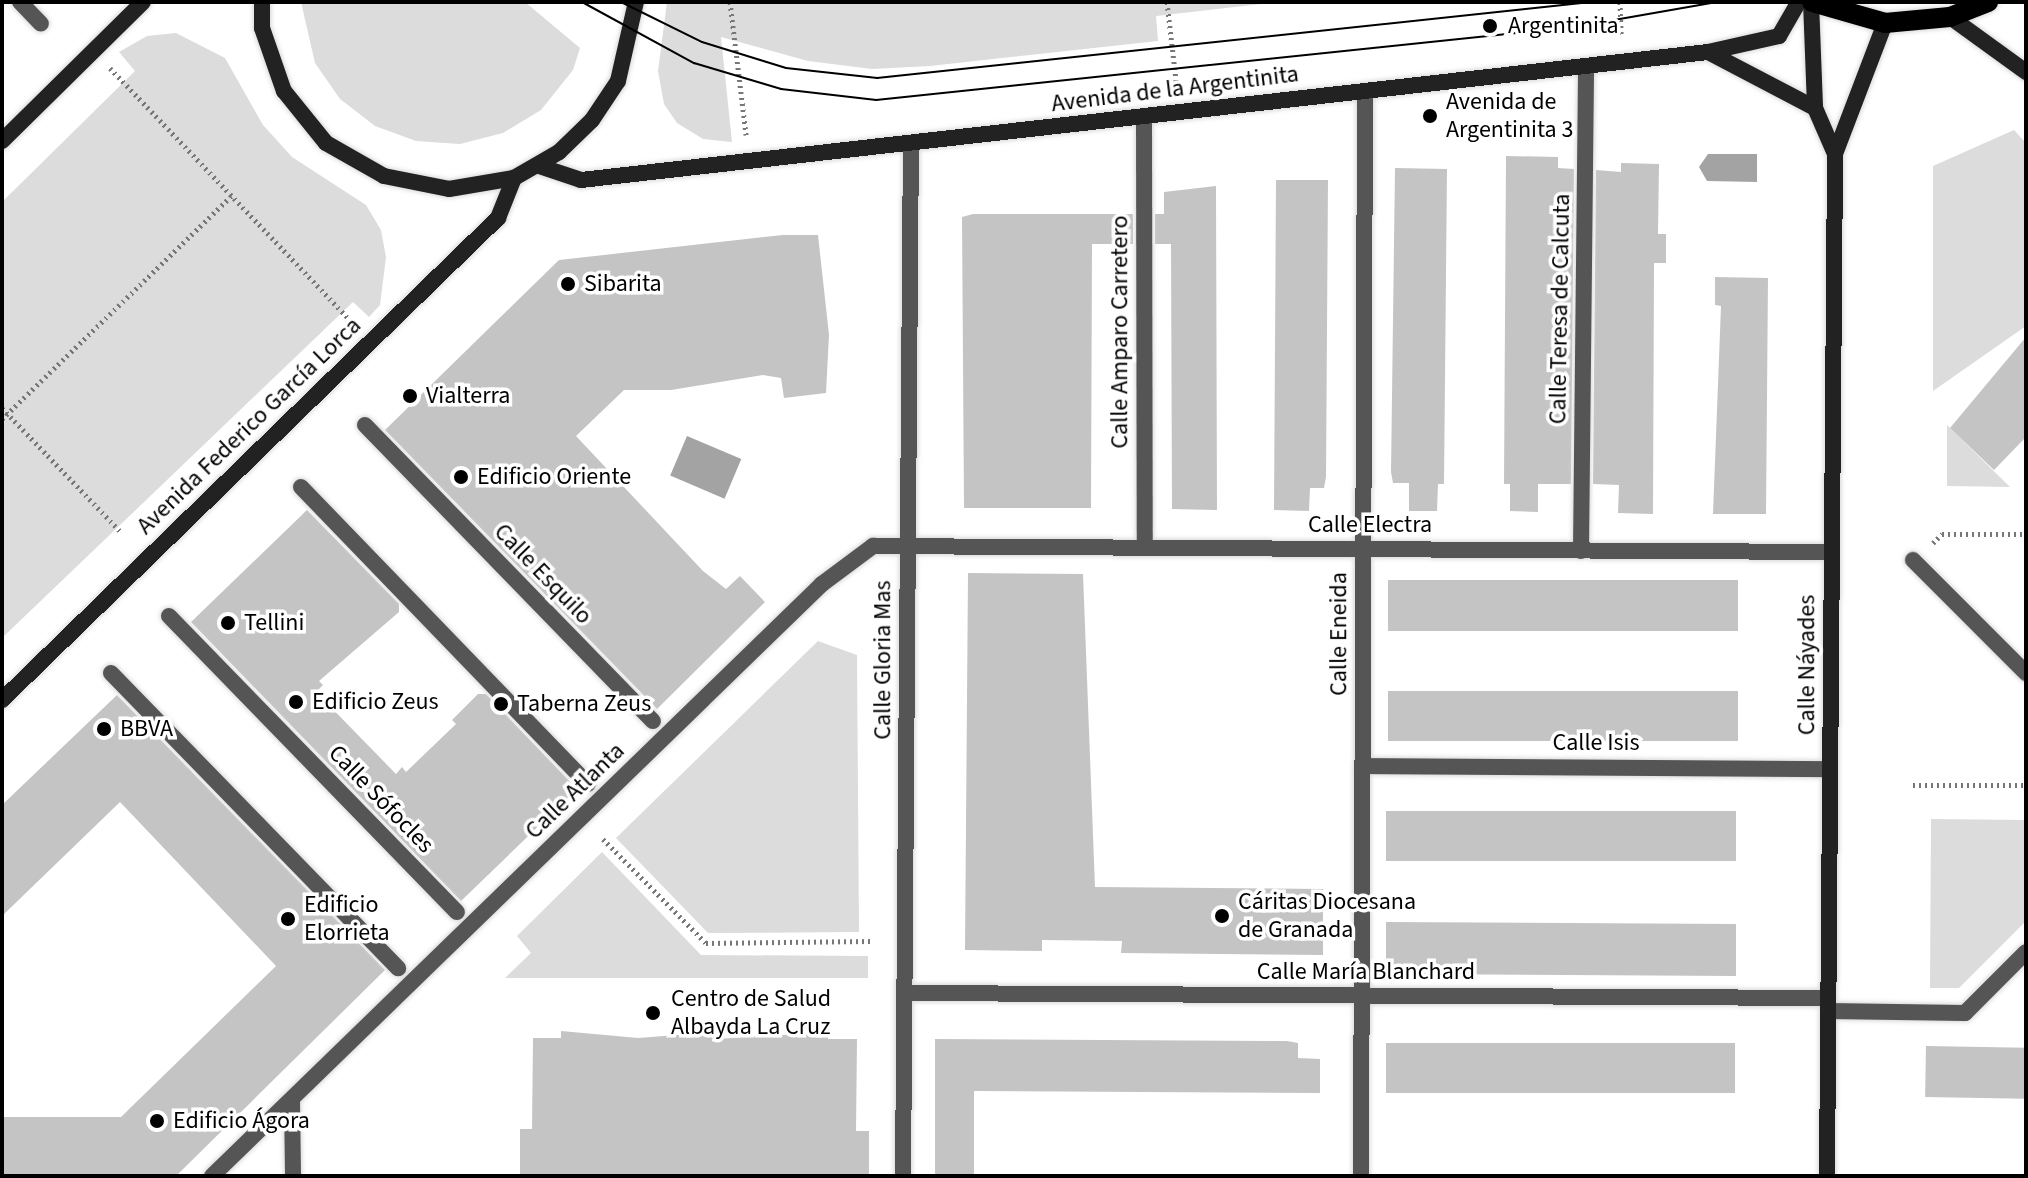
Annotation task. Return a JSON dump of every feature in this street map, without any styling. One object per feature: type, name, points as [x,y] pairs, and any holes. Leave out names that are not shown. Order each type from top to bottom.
[{"type":"main road","points":[[2,141],[143,2]]},
{"type":"main road","points":[[262,2],[262,28],[284,91],[326,143],[384,176],[449,189],[514,178],[539,166],[592,120],[618,81],[636,2]]},
{"type":"main road","name":"Avenida de la Argentinita","points":[[539,166],[581,180],[1708,52],[1779,36],[1799,2]]},
{"type":"main road","points":[[1812,2],[1885,23],[1950,17],[1988,2]]},
{"type":"main road","name":"Calle Náyades","points":[[1812,2],[1815,108],[1835,154]]},
{"type":"main road","points":[[1950,17],[2026,72]]},
{"type":"main road","name":"Calle Náyades","points":[[1827,1176],[1835,154],[1885,23]]},
{"type":"main road","points":[[1708,52],[1815,108]]},
{"type":"main road","name":"Avenida Federico García Lorca","points":[[2,700],[498,218],[514,178]]},
{"type":"street","points":[[20,2],[41,24]]},
{"type":"street","name":"Calle Teresa de Calcuta","points":[[1581,551],[1586,67]]},
{"type":"street","name":"Calle Eneida","points":[[1361,1176],[1365,92]]},
{"type":"street","name":"Calle Amparo Carretero","points":[[1144,117],[1145,548]]},
{"type":"street","name":"Calle Gloria Mas","points":[[903,1176],[911,144]]},
{"type":"street","name":"Calle Esquilo","points":[[365,425],[653,721]]},
{"type":"street","points":[[301,487],[588,784]]},
{"type":"street","name":"Calle Atlanta","points":[[212,1176],[292,1102],[822,584],[873,546],[908,546]]},
{"type":"street","name":"Calle Electra","points":[[908,546],[1831,552]]},
{"type":"street","points":[[1913,560],[2026,673]]},
{"type":"street","name":"Calle Sófocles","points":[[169,616],[457,912]]},
{"type":"street","points":[[111,673],[398,968]]},
{"type":"street","name":"Calle Isis","points":[[1362,766],[1830,769]]},
{"type":"street","name":"Calle María Blanchard","points":[[905,993],[1361,996],[1828,1004],[1965,1013],[2026,952]]},
{"type":"street","points":[[292,1102],[293,1176]]},
{"type":"path","points":[[730,2],[747,144]]},
{"type":"path","points":[[1167,2],[1178,96]]},
{"type":"path","points":[[1620,2],[1621,44]]},
{"type":"path","points":[[105,62],[355,325]]},
{"type":"path","points":[[2,419],[231,196]]},
{"type":"path","points":[[2,408],[121,532]]},
{"type":"path","points":[[1933,543],[1942,534],[2026,534]]},
{"type":"path","points":[[1913,785],[2026,785]]},
{"type":"path","points":[[603,839],[706,943],[871,941]]},
{"type":"shaded area","points":[[301,2],[525,2],[580,48],[573,70],[541,110],[503,133],[460,144],[416,141],[375,126],[340,99],[315,63]]},
{"type":"shaded area","points":[[667,2],[1278,2],[1156,16],[1158,41],[930,66],[872,69],[808,61],[721,37],[732,142],[703,139],[677,123],[664,104],[658,71]]},
{"type":"shaded area","points":[[176,33],[225,58],[263,125],[292,157],[366,205],[381,230],[386,257],[380,305],[369,317],[353,302],[2,638],[2,202],[135,71],[119,52],[147,36]]},
{"type":"shaded area","points":[[2014,130],[2026,143],[2026,326],[1933,391],[1933,166]]},
{"type":"shaded area","points":[[1708,154],[1757,154],[1757,182],[1707,181],[1699,167]]},
{"type":"shaded area","points":[[1947,425],[2010,487],[1947,486]]},
{"type":"shaded area","points":[[687,436],[741,459],[725,499],[670,476]]},
{"type":"shaded area","points":[[818,641],[857,655],[859,932],[708,933],[616,838]]},
{"type":"shaded area","points":[[1931,819],[2026,820],[2026,921],[1959,988],[1930,988]]},
{"type":"shaded area","points":[[602,852],[701,955],[868,956],[868,978],[505,978],[531,953],[517,936]]},
{"type":"building","points":[[1506,156],[1558,157],[1558,168],[1574,169],[1571,484],[1538,484],[1538,512],[1510,511],[1510,484],[1504,484]]},
{"type":"building","points":[[1621,163],[1659,164],[1658,234],[1666,234],[1666,263],[1654,263],[1653,514],[1618,513],[1619,485],[1593,484],[1596,170],[1621,172]]},
{"type":"building","points":[[1395,168],[1447,169],[1444,484],[1438,484],[1437,511],[1409,511],[1409,483],[1393,483],[1391,472]]},
{"type":"building","points":[[1276,180],[1328,180],[1326,477],[1324,488],[1310,488],[1309,511],[1274,510]]},
{"type":"building","points":[[1216,186],[1217,510],[1172,509],[1171,244],[1155,244],[1155,214],[1164,214],[1164,192]]},
{"type":"building","points":[[973,214],[1133,214],[1133,244],[1092,244],[1091,508],[964,508],[962,217]]},
{"type":"building","name":"Edificio Oriente","points":[[783,235],[818,235],[829,335],[826,393],[784,398],[781,378],[763,375],[671,390],[624,390],[576,436],[703,571],[726,589],[740,576],[765,602],[657,709],[385,430],[559,260]]},
{"type":"building","points":[[1715,277],[1768,278],[1766,514],[1713,514],[1721,306],[1715,305]]},
{"type":"building","points":[[2026,337],[2026,437],[1994,470],[1950,428]]},
{"type":"building","name":"Edificio Zeus","points":[[307,510],[399,604],[399,612],[319,681],[323,685],[316,692],[396,774],[402,767],[406,772],[456,724],[452,720],[478,694],[486,694],[577,789],[461,901],[191,622]]},
{"type":"building","points":[[968,573],[1083,574],[1095,887],[1323,889],[1323,955],[1121,953],[1122,941],[1042,940],[1042,951],[965,950]]},
{"type":"building","points":[[1388,580],[1738,580],[1738,631],[1388,631]]},
{"type":"building","points":[[1388,691],[1738,691],[1738,741],[1388,741]]},
{"type":"building","name":"Edificio Elorrieta","points":[[117,695],[385,970],[176,1176],[2,1176],[2,1117],[121,1117],[276,966],[120,802],[2,916],[2,805]]},
{"type":"building","points":[[1386,811],[1736,811],[1736,861],[1386,861]]},
{"type":"building","points":[[1386,922],[1736,924],[1736,976],[1400,974],[1386,971]]},
{"type":"building","points":[[561,1031],[638,1038],[716,1032],[716,1039],[828,1032],[828,1039],[857,1039],[856,1131],[869,1131],[869,1176],[520,1176],[520,1129],[532,1129],[533,1038],[561,1038]]},
{"type":"building","points":[[935,1039],[1287,1041],[1298,1043],[1298,1058],[1320,1059],[1320,1093],[974,1091],[974,1176],[935,1176]]},
{"type":"building","points":[[1386,1043],[1735,1043],[1735,1093],[1386,1093]]},
{"type":"building","points":[[1926,1046],[2026,1048],[2025,1099],[1925,1097]]},
{"type":"tram line","points":[[582,2],[694,63],[781,89],[876,100],[1574,27],[1717,2]]},
{"type":"tram line","points":[[621,2],[702,42],[786,68],[877,78],[1591,2]]},
{"type":"place","name":"Argentinita","points":[[1490,26]]},
{"type":"place","name":"Avenida de Argentinita 3","points":[[1430,116]]},
{"type":"place","name":"Sibarita","points":[[568,284]]},
{"type":"place","name":"Vialterra","points":[[410,396]]},
{"type":"place","name":"Edificio Oriente","points":[[461,477]]},
{"type":"place","name":"Tellini","points":[[228,623]]},
{"type":"place","name":"Edificio Zeus","points":[[296,702]]},
{"type":"place","name":"Taberna Zeus","points":[[501,704]]},
{"type":"place","name":"BBVA","points":[[104,729]]},
{"type":"place","name":"Cáritas Diocesana de Granada","points":[[1222,916]]},
{"type":"place","name":"Edificio Elorrieta","points":[[288,919]]},
{"type":"place","name":"Centro de Salud Albayda La Cruz","points":[[653,1013]]},
{"type":"place","name":"Edificio Ágora","points":[[157,1121]]}]
